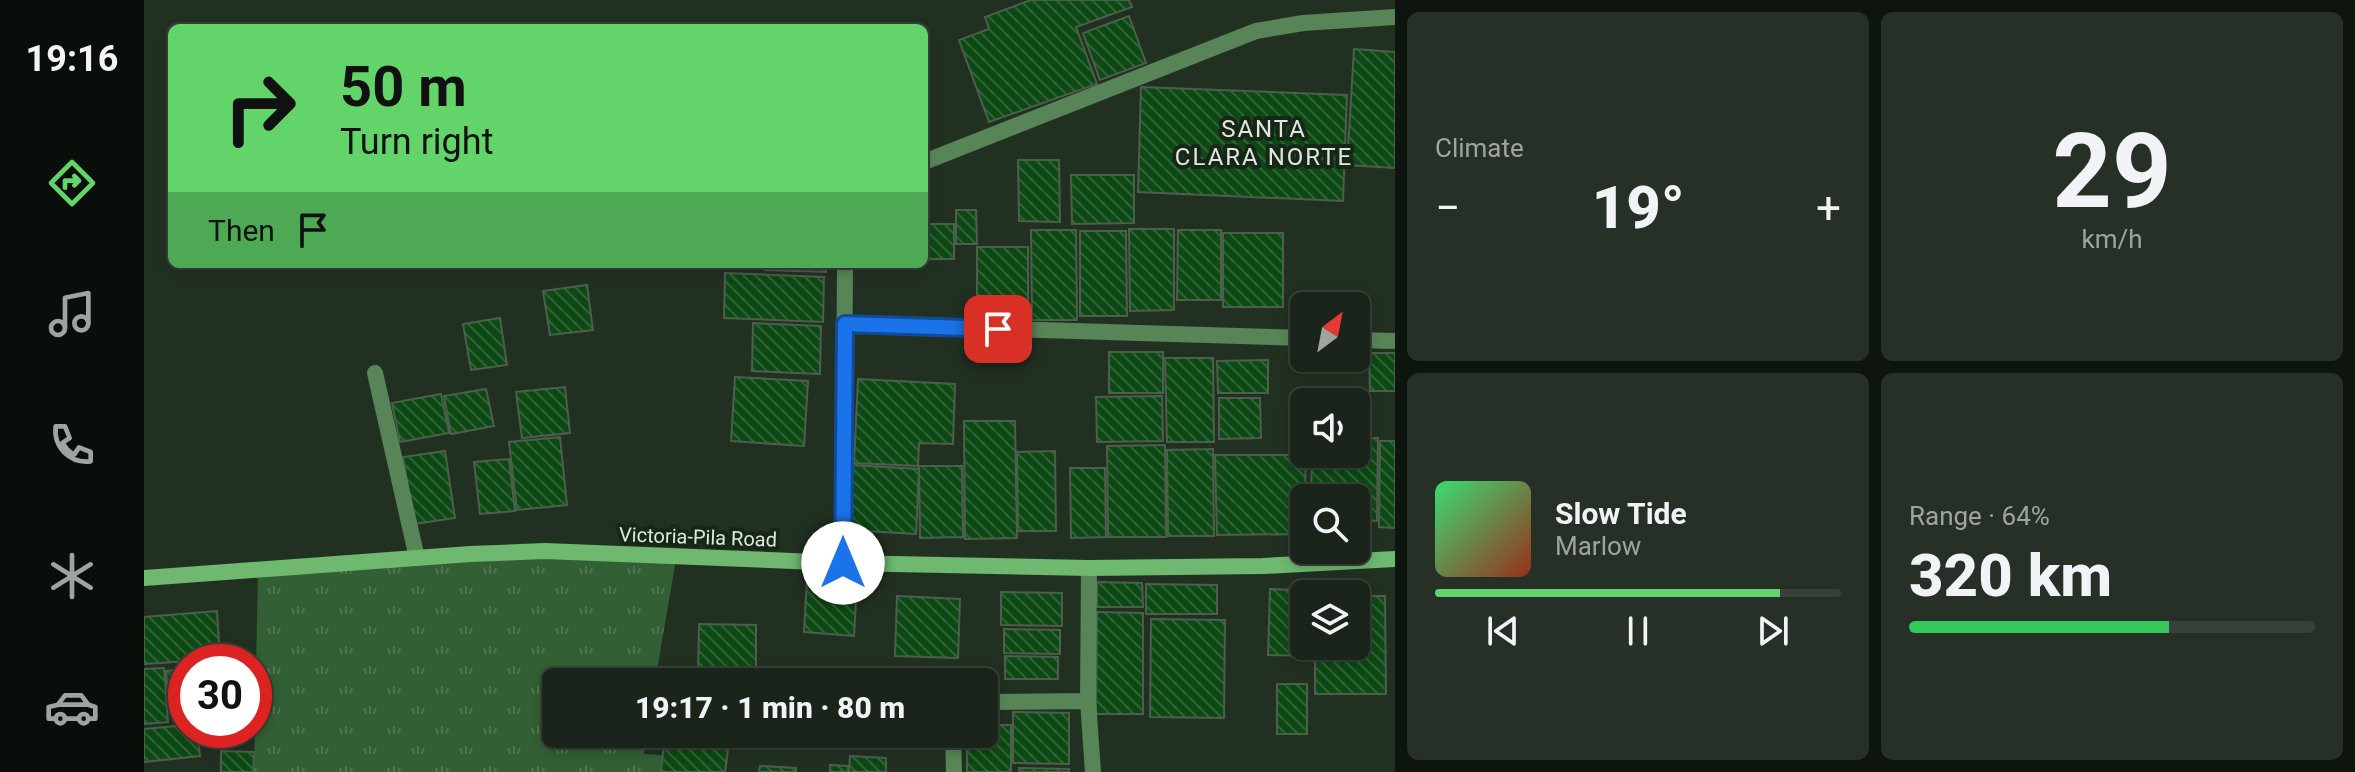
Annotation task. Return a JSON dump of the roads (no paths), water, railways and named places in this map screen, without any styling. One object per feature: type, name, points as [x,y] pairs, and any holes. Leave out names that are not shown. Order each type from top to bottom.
[{"type":"main road","name":"Victoria-Pila Road","points":[[144,578],[545,551],[843,563],[1089,568],[1263,566],[1395,559]]},
{"type":"street","points":[[928,160],[1256,31],[1303,23],[1395,17]]},
{"type":"street","points":[[843,563],[845,268]]},
{"type":"street","points":[[845,324],[1290,338]]},
{"type":"street","points":[[1370,340],[1395,341]]},
{"type":"street","points":[[375,373],[417,558]]},
{"type":"street","points":[[1089,568],[1088,701],[1093,772]]},
{"type":"street","points":[[998,702],[1088,701]]},
{"type":"street","points":[[953,748],[954,772]]},
{"type":"district","name":"SANTA CLARA NORTE","points":[[1264,143]]}]
